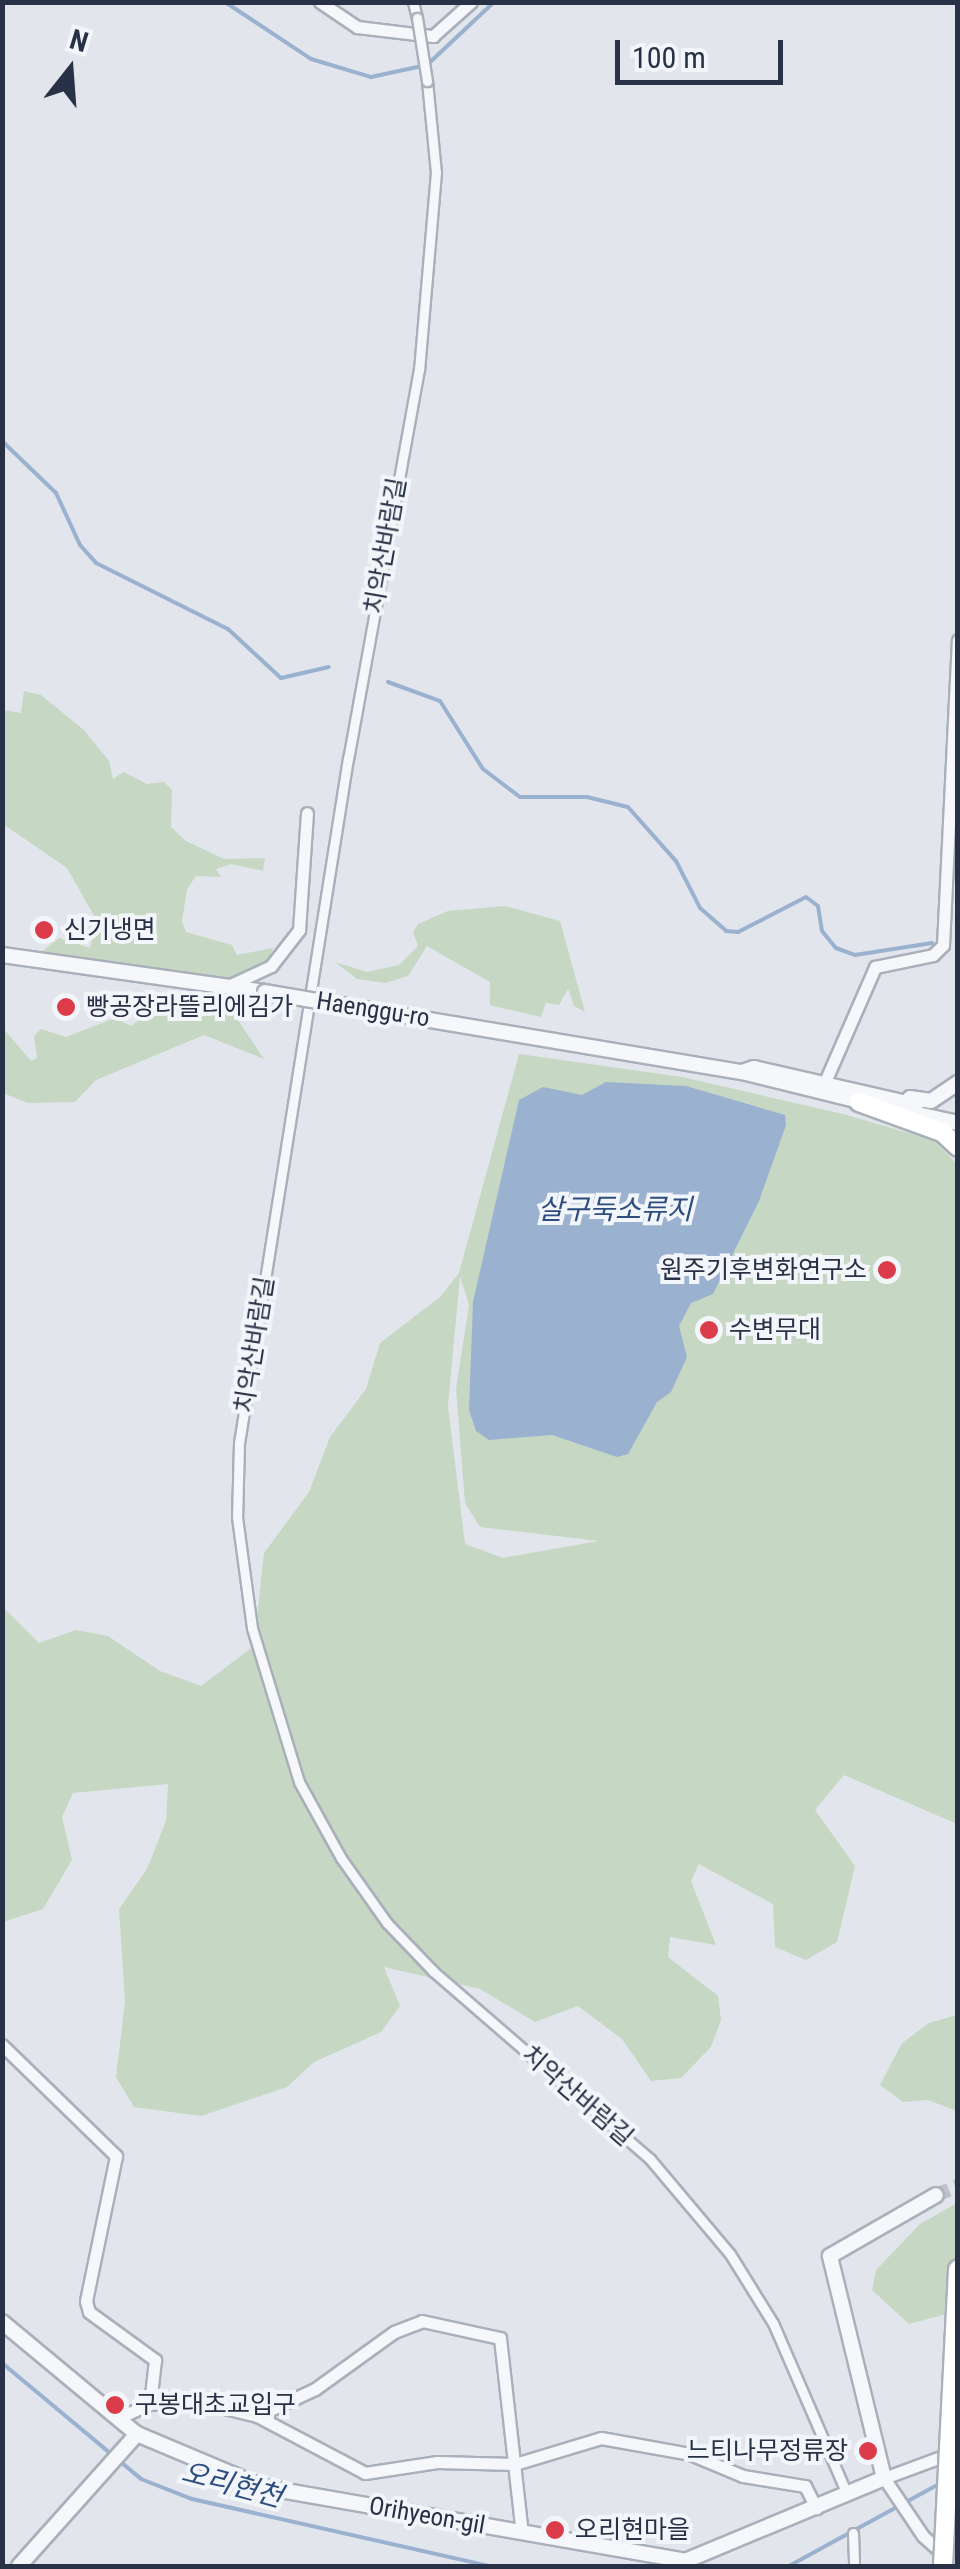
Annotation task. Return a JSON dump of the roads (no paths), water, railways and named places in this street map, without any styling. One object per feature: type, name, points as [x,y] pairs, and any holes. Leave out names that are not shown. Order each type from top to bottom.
[{"type":"highway","points":[[861,1097],[942,1132],[958,1147]]},
{"type":"highway","points":[[943,2566],[958,2269]]},
{"type":"street","points":[[320,2],[357,27],[432,36],[471,2]]},
{"type":"street","name":"치악산바람길","points":[[413,2],[427,81],[436,172],[418,369],[348,758],[239,1443],[237,1517],[252,1628],[299,1782],[341,1858],[386,1923],[433,1971],[650,2159],[730,2254],[773,2322],[847,2494]]},
{"type":"street","points":[[824,1084],[875,967],[933,955],[943,945],[958,640]]},
{"type":"street","points":[[226,986],[271,966],[299,930],[307,813]]},
{"type":"street","name":"Haenggu-ro","points":[[2,955],[265,992],[742,1072],[958,1114]]},
{"type":"street","name":"Haenggu-ro","points":[[742,1072],[754,1068],[824,1084],[958,1123]]},
{"type":"street","points":[[861,1097],[931,1101],[958,1083]]},
{"type":"street","points":[[2,2045],[116,2156],[86,2301],[89,2312],[155,2360],[150,2404]]},
{"type":"street","points":[[936,2195],[830,2256],[889,2484],[908,2516],[956,2566]]},
{"type":"street","points":[[257,2416],[316,2389],[394,2332],[422,2321],[500,2338],[522,2533]]},
{"type":"street","name":"Orihyeon-gil","points":[[2,2322],[137,2434],[262,2487],[684,2561],[847,2494],[889,2484]]},
{"type":"street","points":[[118,2418],[150,2404],[191,2400],[257,2416],[365,2474],[437,2462],[515,2464],[601,2438],[690,2454],[743,2476],[805,2486],[816,2508]]},
{"type":"street","points":[[19,2566],[137,2434]]},
{"type":"street","points":[[889,2484],[958,2450]]},
{"type":"street","points":[[852,2533],[854,2566]]},
{"type":"water","name":"살구둑소류지","points":[[606,1082],[686,1086],[785,1115],[786,1125],[759,1201],[713,1294],[691,1303],[679,1326],[687,1357],[671,1392],[657,1402],[628,1454],[617,1457],[552,1435],[489,1440],[476,1431],[469,1410],[473,1302],[519,1100],[543,1087],[582,1095]]},
{"type":"waterway","points":[[225,2],[311,59],[371,77],[427,65],[494,2]]},
{"type":"waterway","points":[[2,441],[56,493],[80,545],[96,563],[228,629],[281,678],[329,667]]},
{"type":"waterway","points":[[388,682],[440,701],[483,769],[520,797],[587,797],[628,807],[676,861],[700,908],[726,931],[738,932],[806,897],[818,906],[822,931],[836,948],[855,955],[932,943]]},
{"type":"waterway","name":"오리현천","points":[[2,2363],[141,2479],[192,2499],[489,2566]]},
{"type":"waterway","name":"오리현천","points":[[789,2566],[939,2484]]},
{"type":"tunnel","points":[[936,2195],[958,2186]]},
{"type":"place","name":"신기냉면","points":[[44,930]]},
{"type":"place","name":"빵공장라뜰리에김가","points":[[66,1007]]},
{"type":"place","name":"원주기후변화연구소","points":[[887,1270]]},
{"type":"place","name":"수변무대","points":[[709,1330]]},
{"type":"place","name":"구봉대초교입구","points":[[115,2405]]},
{"type":"place","name":"느티나무정류장","points":[[868,2451]]},
{"type":"place","name":"오리현마을","points":[[555,2530]]}]
